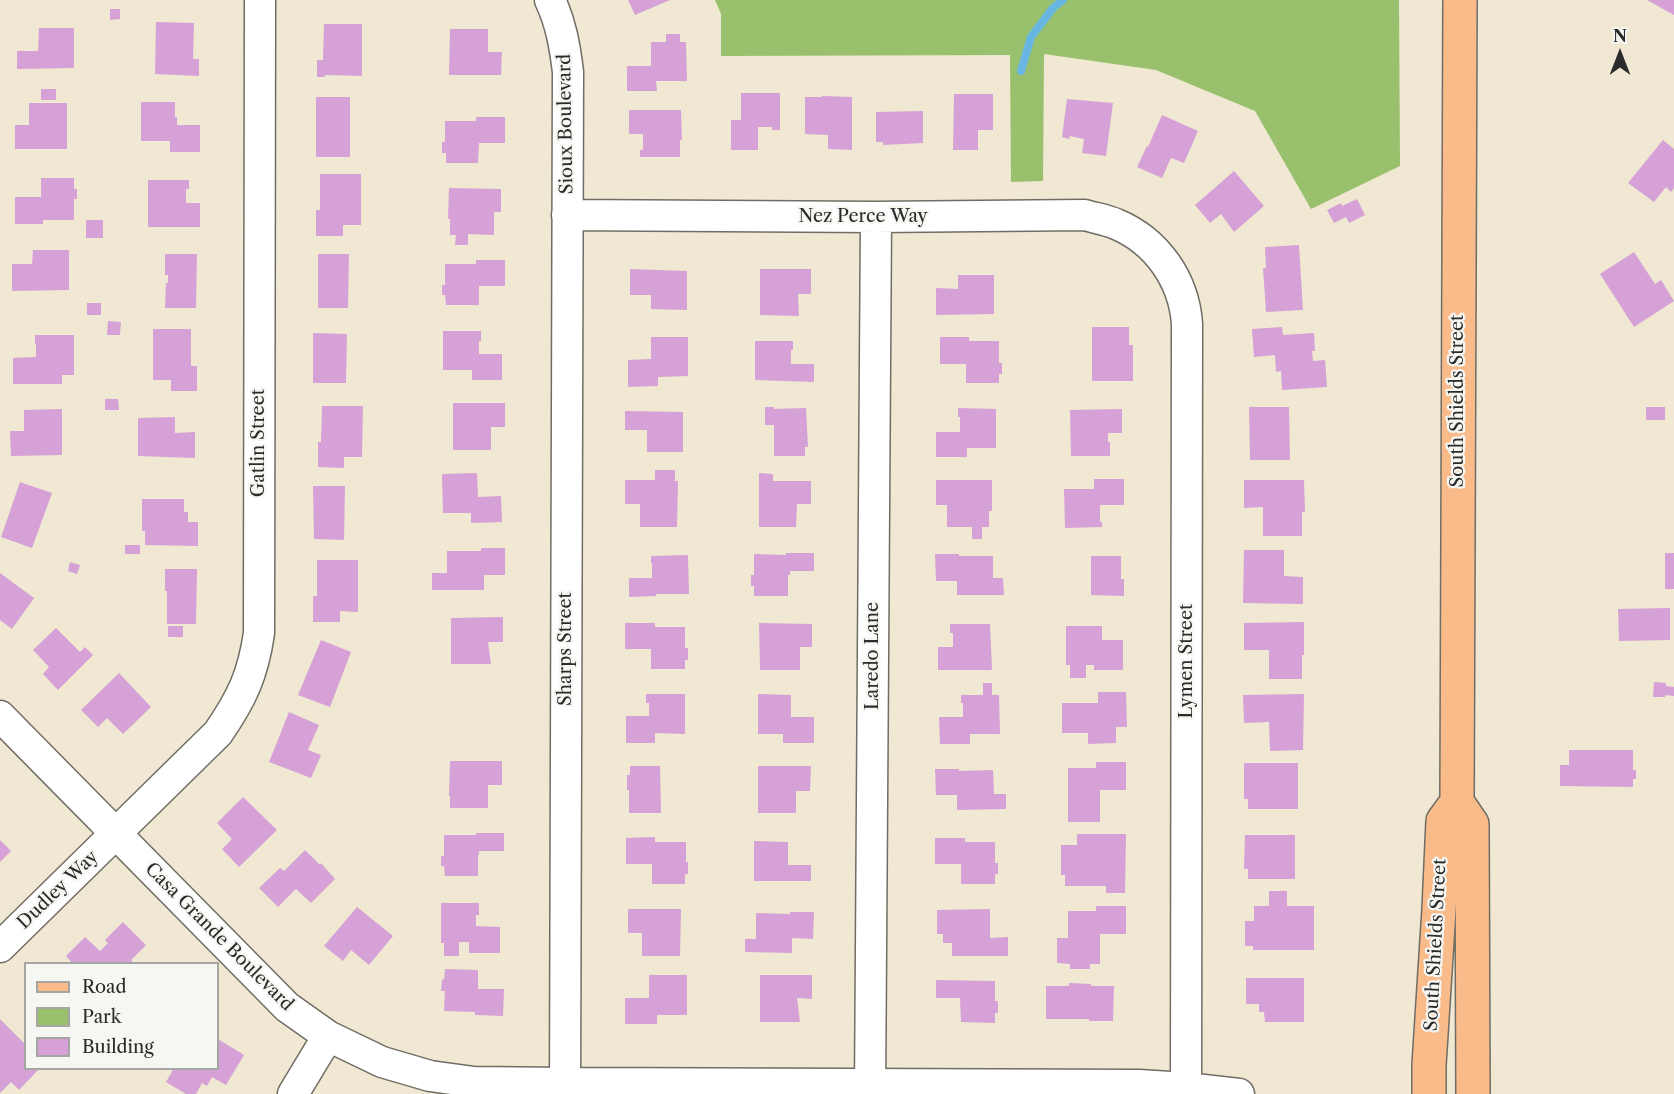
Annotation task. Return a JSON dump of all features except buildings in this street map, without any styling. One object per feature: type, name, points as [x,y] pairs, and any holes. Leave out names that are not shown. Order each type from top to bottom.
[{"type":"main road","name":"South Shields Street","points":[[1460,0],[1457,802],[1472,824],[1473,1094]]},
{"type":"main road","name":"South Shields Street","points":[[1429,1094],[1443,821],[1457,802]]},
{"type":"street","name":"Gatlin Street","points":[[116,834],[218,733],[236,708],[255,657],[259,633],[260,0]]},
{"type":"street","name":"Sioux Boulevard","points":[[550,0],[557,15],[565,46],[568,72],[567,216]]},
{"type":"street","name":"Nez Perce Way","points":[[567,216],[1085,216],[1114,222],[1151,245]]},
{"type":"street","name":"Sharps Street","points":[[565,1089],[567,216]]},
{"type":"street","name":"Laredo Lane","points":[[870,1089],[876,217]]},
{"type":"street","name":"Lymen Street","points":[[1151,245],[1178,283],[1187,324],[1186,1088]]},
{"type":"street","name":"Casa Grande Boulevard","points":[[0,716],[287,1007],[328,1036],[382,1062],[430,1076],[565,1089],[870,1089],[1139,1085],[1239,1094]]},
{"type":"street","name":"Dudley Way","points":[[0,947],[116,834]]},
{"type":"street","points":[[292,1094],[328,1036]]},
{"type":"green space","points":[[715,0],[1399,0],[1400,166],[1311,209],[1255,111],[1156,70],[1044,54],[1043,181],[1011,182],[1010,55],[721,56],[721,14]]},
{"type":"waterway","points":[[1021,71],[1031,37],[1053,8],[1063,0]]}]
